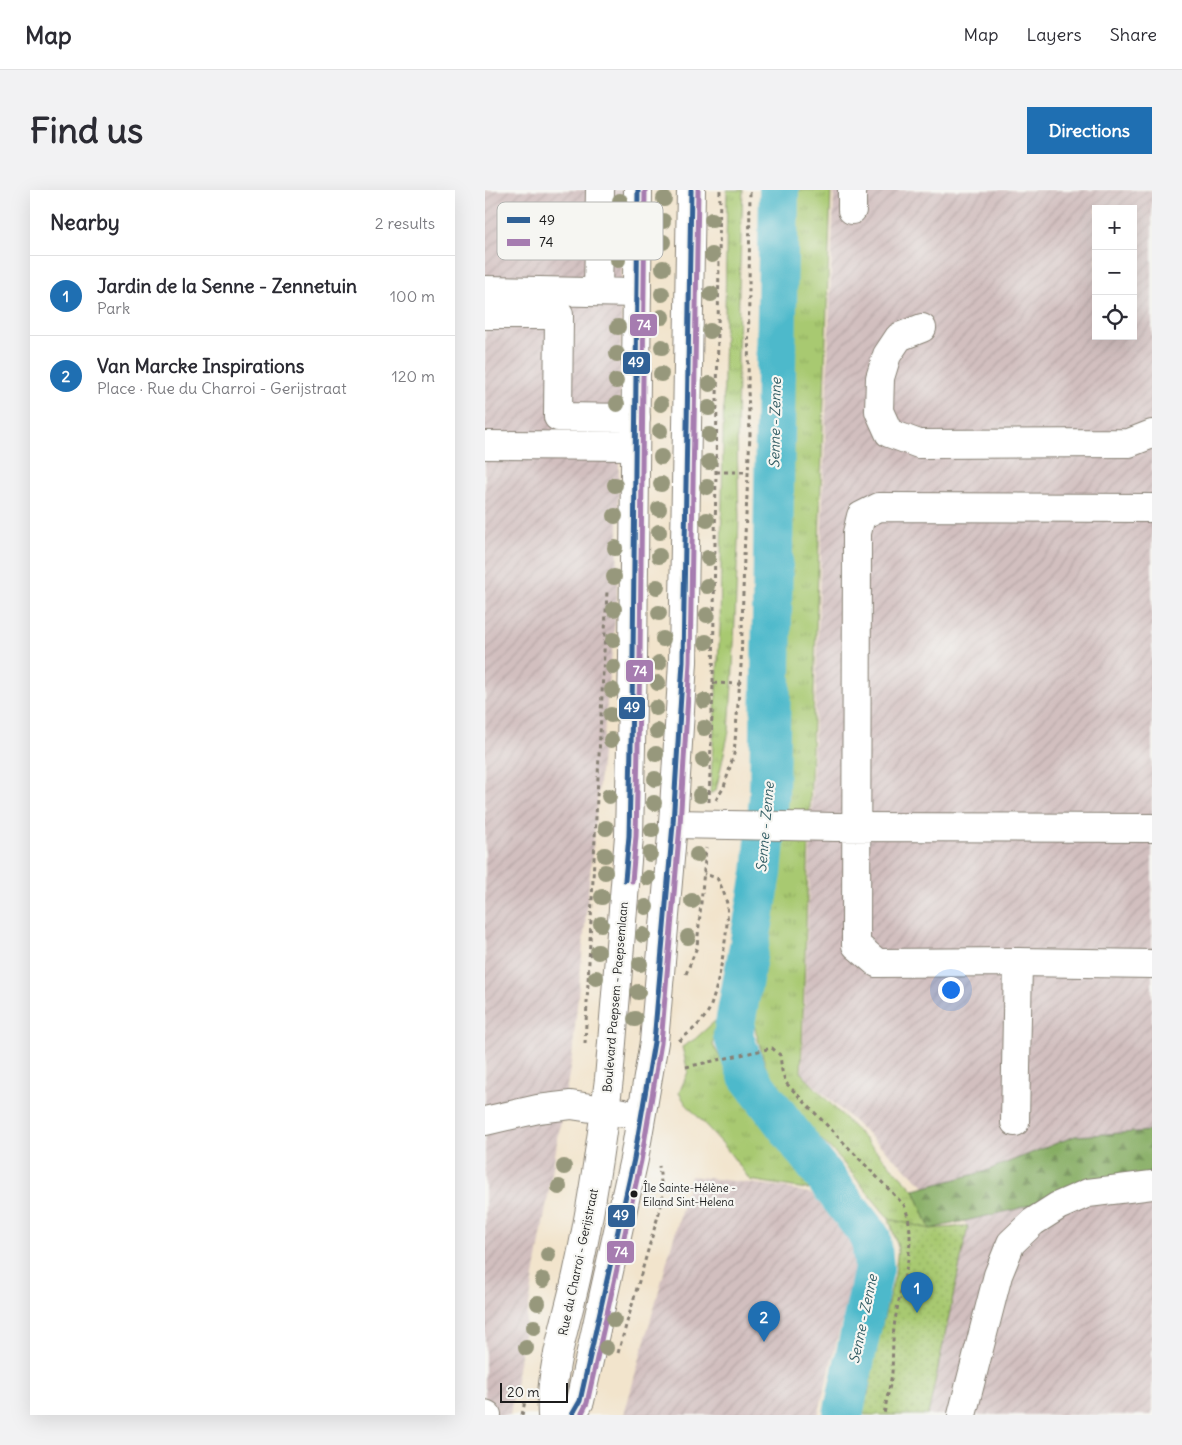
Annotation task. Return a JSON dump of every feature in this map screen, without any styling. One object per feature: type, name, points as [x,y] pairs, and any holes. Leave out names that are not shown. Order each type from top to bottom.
[{"type":"main road","points":[[572,1415],[580,1401],[611,1265],[633,1159],[654,1042],[673,824],[683,662],[691,190]]},
{"type":"main road","points":[[598,292],[599,260]]},
{"type":"main road","name":"Boulevard Paepsem - Paepsemlaan","points":[[637,260],[629,836],[605,1110],[640,1117]]},
{"type":"main road","points":[[485,290],[637,293]]},
{"type":"main road","points":[[485,315],[559,315],[557,445]]},
{"type":"main road","points":[[922,328],[899,337],[887,355],[880,378],[879,411],[889,433],[919,444],[1129,443],[1152,434]]},
{"type":"main road","points":[[558,417],[636,418]]},
{"type":"main road","points":[[485,445],[635,446]]},
{"type":"main road","points":[[1152,508],[879,507],[861,516],[857,533],[846,827],[856,945],[877,963],[1018,962],[1152,964]]},
{"type":"main road","points":[[673,824],[711,815],[846,827],[1152,828]]},
{"type":"main road","points":[[1015,1122],[1018,962]]},
{"type":"main road","points":[[485,1121],[571,1105],[605,1110]]},
{"type":"main road","name":"Rue du Charroi - Gerijstraat","points":[[552,1415],[550,1396],[582,1251],[595,1183],[605,1110]]},
{"type":"main road","points":[[962,1415],[998,1275],[1011,1243],[1033,1222],[1058,1206],[1088,1193],[1152,1186]]},
{"type":"path","points":[[711,815],[715,802],[724,788],[734,754],[740,684],[750,434],[748,390],[750,190]]},
{"type":"path","points":[[716,472],[747,472]]},
{"type":"path","points":[[584,1051],[607,588]]},
{"type":"path","points":[[713,683],[740,684]]},
{"type":"path","points":[[677,1042],[694,1030],[708,1012],[716,993],[721,965],[727,923],[727,905],[717,878],[704,874]]},
{"type":"path","points":[[686,1067],[772,1048],[780,1055],[786,1083],[904,1205],[909,1217],[910,1245],[903,1289],[896,1314],[892,1343],[891,1373],[884,1415]]},
{"type":"shaded area","points":[[485,190],[623,190],[623,202],[497,202],[497,260],[622,260],[617,601],[572,1057],[510,1415],[485,1415]]},
{"type":"shaded area","points":[[834,190],[1152,190],[1152,1415],[928,1415],[968,1226],[802,1074]]},
{"type":"shaded area","points":[[691,1176],[783,1187],[812,1194],[859,1254],[818,1415],[624,1415]]},
{"type":"green space","points":[[727,190],[743,190],[739,288],[737,439],[739,518],[729,731],[716,790],[710,794],[720,628]]},
{"type":"green space","points":[[794,190],[831,190],[801,1073],[914,1190],[930,1229],[889,1219],[836,1154],[773,1093],[751,1014],[774,908],[780,768]]},
{"type":"green space","points":[[715,1021],[716,1028],[713,1045],[731,1077],[761,1117],[866,1242],[857,1248],[812,1190],[750,1180],[723,1144],[686,1104],[679,1093],[688,1072],[682,1047],[695,1039]]},
{"type":"green space","points":[[1152,1131],[1152,1174],[1124,1177],[1013,1210],[930,1229],[914,1190],[983,1172],[1075,1136]]},
{"type":"green space","points":[[889,1219],[930,1229],[968,1226],[928,1415],[864,1415],[863,1398],[868,1395],[875,1352],[895,1275],[898,1247]]},
{"type":"waterway","name":"Senne - Zenne","points":[[779,190],[769,797],[762,874],[733,1035],[748,1076],[871,1238],[874,1268],[843,1415]]},
{"type":"transit line","name":"49","points":[[638,190],[638,202]]},
{"type":"transit line","name":"74","points":[[645,190],[645,202]]},
{"type":"transit line","name":"49","points":[[572,1415],[580,1401],[634,1159],[654,1042],[673,824],[683,662],[691,190]]},
{"type":"transit line","name":"74","points":[[581,1415],[587,1403],[641,1161],[661,1043],[680,825],[690,662],[698,190]]},
{"type":"transit line","name":"49","points":[[625,880],[629,836],[633,657],[637,260]]},
{"type":"transit line","name":"74","points":[[632,881],[636,836],[640,657],[644,260]]},
{"type":"place","name":"Île Sainte-Hélène - Eiland Sint-Helena","points":[[634,1194]]},
{"type":"place","name":"Jardin de la Senne - Zennetuin","points":[[917,1313]]},
{"type":"place","name":"Van Marcke Inspirations","points":[[764,1342]]}]
